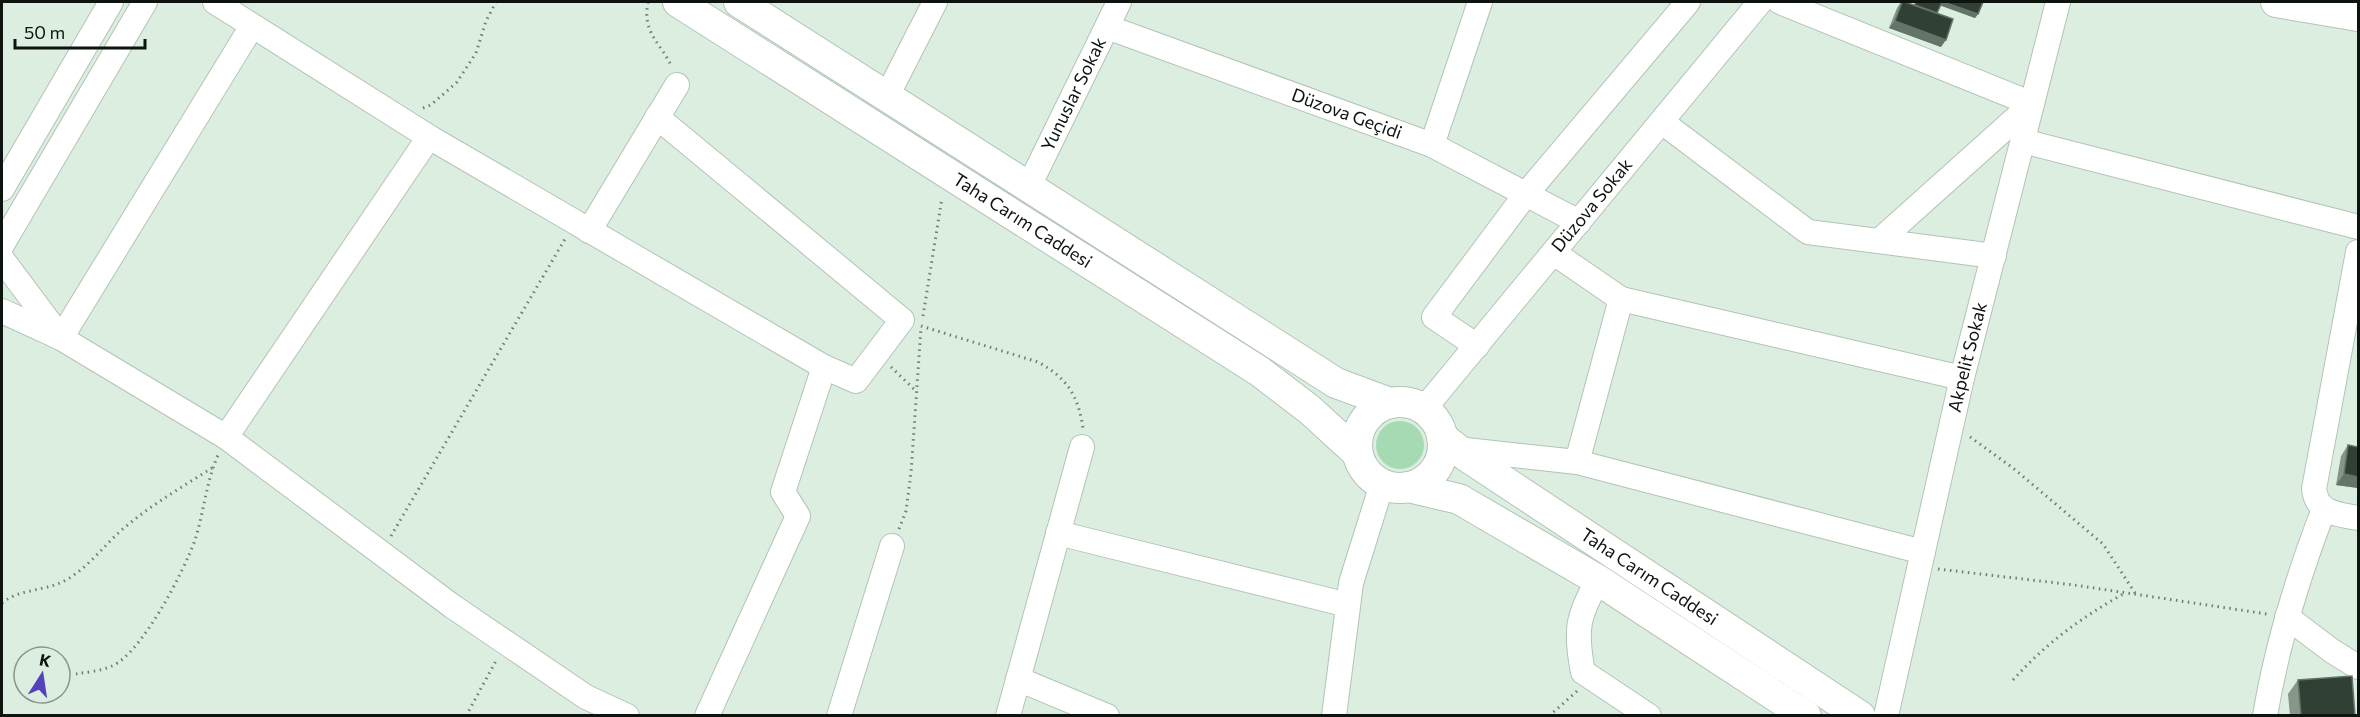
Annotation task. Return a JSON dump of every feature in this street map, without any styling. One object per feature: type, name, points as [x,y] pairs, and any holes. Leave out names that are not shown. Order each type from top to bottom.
[{"type":"main road","name":"Taha Carım Caddesi","points":[[678,2],[1259,371],[1310,410],[1357,453]]},
{"type":"main road","name":"Taha Carım Caddesi","points":[[739,2],[1336,383],[1390,403]]},
{"type":"main road","points":[[2276,2],[2358,16]]},
{"type":"main road","points":[[1403,402],[1424,409],[1450,443],[1436,469],[1428,477],[1395,485],[1367,473],[1357,453],[1359,431],[1371,412],[1390,403],[1403,402]]},
{"type":"main road","name":"Taha Carım Caddesi","points":[[1450,443],[1860,716]]},
{"type":"main road","name":"Taha Carım Caddesi","points":[[1395,485],[1459,499],[1598,580],[1806,716]]},
{"type":"street","points":[[2,189],[111,2]]},
{"type":"street","points":[[61,338],[2,259],[145,2]]},
{"type":"street","points":[[215,2],[429,137],[824,367],[856,381],[903,320],[657,117]]},
{"type":"street","points":[[887,96],[935,2]]},
{"type":"street","points":[[1432,145],[1480,2]]},
{"type":"street","points":[[1477,346],[1434,317],[1526,194],[1688,2]]},
{"type":"street","name":"Düzova Sokak","points":[[1424,409],[1760,2]]},
{"type":"street","points":[[1780,2],[2032,104],[1879,241]]},
{"type":"street","name":"Akpelit Sokak","points":[[1886,716],[1962,378],[2058,2]]},
{"type":"street","name":"Düzova Geçidi","points":[[1111,9],[1432,145],[1579,222]]},
{"type":"street","name":"Yunuslar Sokak","points":[[1029,186],[1111,9]]},
{"type":"street","points":[[61,338],[252,26]]},
{"type":"street","points":[[582,226],[657,117],[676,85]]},
{"type":"street","points":[[1662,122],[1808,232],[1994,256]]},
{"type":"street","points":[[226,437],[429,137]]},
{"type":"street","points":[[2023,141],[2358,227]]},
{"type":"street","points":[[2358,252],[2353,314],[2314,489],[2317,501],[2324,509],[2358,518]]},
{"type":"street","points":[[1554,253],[1621,299],[1962,378]]},
{"type":"street","points":[[1577,462],[1621,299]]},
{"type":"street","points":[[2,311],[61,338],[226,437],[452,606],[586,697],[627,716]]},
{"type":"street","points":[[707,716],[798,516],[783,492],[824,367]]},
{"type":"street","points":[[1450,443],[1577,462],[1922,559]]},
{"type":"street","points":[[1008,716],[1082,447]]},
{"type":"street","points":[[1334,716],[1351,583],[1395,485]]},
{"type":"street","points":[[2265,716],[2287,617],[2324,509]]},
{"type":"street","points":[[1058,533],[1348,605]]},
{"type":"street","points":[[839,716],[892,546]]},
{"type":"street","points":[[1598,580],[1582,609],[1577,640],[1583,672],[1649,716]]},
{"type":"street","points":[[2287,617],[2332,651],[2358,667]]},
{"type":"street","points":[[1018,679],[1107,716]]},
{"type":"path","points":[[400,118],[431,105],[457,82],[476,53],[486,21],[496,2]]},
{"type":"path","points":[[648,2],[647,25],[652,38],[664,51],[672,67],[676,85]]},
{"type":"path","points":[[892,546],[906,511],[921,327],[946,172]]},
{"type":"path","points":[[381,553],[582,226]]},
{"type":"path","points":[[921,327],[1038,362],[1056,372],[1070,387],[1078,406],[1083,426],[1082,447]]},
{"type":"path","points":[[877,353],[917,392]]},
{"type":"path","points":[[1952,427],[1993,453],[2103,544],[2134,593]]},
{"type":"path","points":[[2,603],[21,592],[43,590],[83,569],[123,528],[169,495],[213,468],[195,540],[177,580],[156,617],[122,660],[111,667],[76,674]]},
{"type":"path","points":[[1922,559],[2287,617]]},
{"type":"path","points":[[2013,680],[2043,648],[2060,634],[2082,618],[2127,592]]},
{"type":"path","points":[[466,716],[505,642]]},
{"type":"path","points":[[1549,716],[1571,695],[1594,680]]},
{"type":"green space","points":[[1400,421],[1417,428],[1424,445],[1417,462],[1400,469],[1383,462],[1376,445],[1383,428]]},
{"type":"building","points":[[1902,2],[1953,19],[1946,40],[1895,21]]},
{"type":"building","points":[[1916,2],[1942,2],[1937,13],[1915,5]]},
{"type":"building","points":[[1943,2],[1983,2],[1978,14]]},
{"type":"building","points":[[2348,445],[2358,447],[2358,477],[2344,474]]},
{"type":"building","points":[[2352,676],[2355,716],[2301,716],[2298,680]]}]
